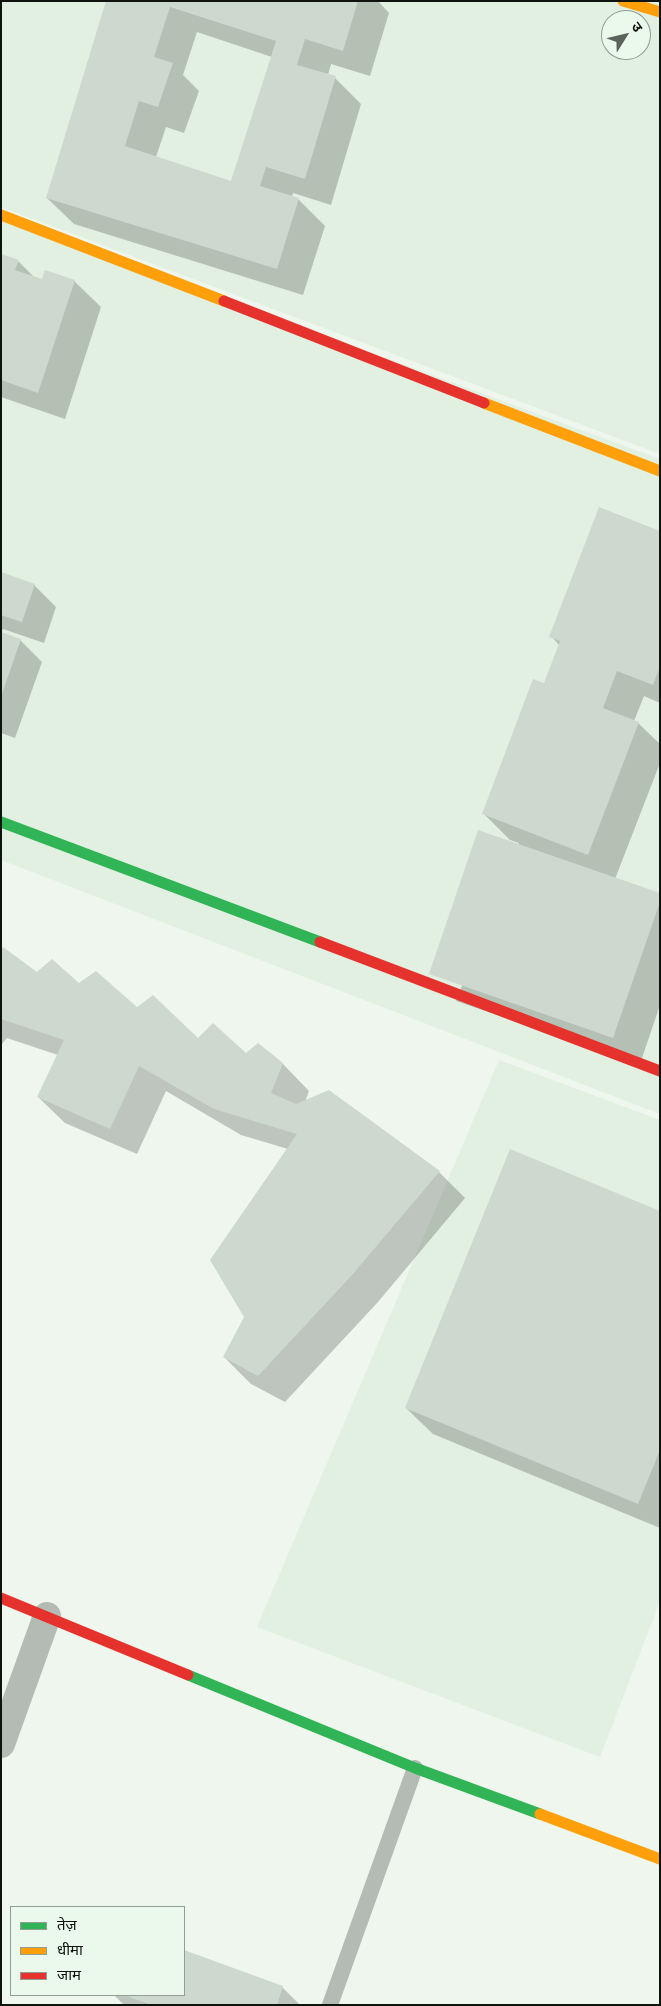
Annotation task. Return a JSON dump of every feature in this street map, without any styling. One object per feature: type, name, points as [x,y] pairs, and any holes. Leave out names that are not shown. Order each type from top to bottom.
[{"type":"street","points":[[623,1],[660,12]]},
{"type":"street","points":[[1,215],[660,471]]},
{"type":"street","points":[[1,822],[660,1071]]},
{"type":"street","points":[[1,1598],[415,1768],[660,1859]]},
{"type":"street","points":[[1,1744],[47,1616]]},
{"type":"lane","points":[[330,2005],[415,1768]]},
{"type":"shaded area","points":[[1,1],[660,1],[660,454],[1,207]]},
{"type":"shaded area","points":[[1,216],[660,459],[660,1114],[1,860]]},
{"type":"shaded area","points":[[499,1060],[660,1120],[660,1601],[600,1757],[257,1627]]},
{"type":"building","points":[[106,1],[358,1],[343,51],[305,39],[297,65],[336,76],[305,179],[266,167],[260,186],[299,198],[277,269],[46,198]],"holes":[[[170,7],[276,41],[231,181],[125,146],[139,101],[158,107],[173,63],[154,57]]]},
{"type":"building","points":[[1,254],[19,260],[15,270],[42,279],[45,270],[75,280],[38,393],[1,380]]},
{"type":"building","points":[[599,507],[660,531],[660,667],[653,685],[617,671],[603,708],[639,722],[588,855],[482,814],[533,679],[544,683],[560,641],[549,637]]},
{"type":"building","points":[[1,572],[35,584],[22,622],[1,615]]},
{"type":"building","points":[[1,632],[21,639],[2,694],[1,694]]},
{"type":"building","points":[[478,830],[660,893],[660,902],[613,1038],[429,974]]},
{"type":"building","points":[[3,947],[37,972],[52,959],[79,983],[96,971],[137,1007],[153,995],[198,1038],[213,1023],[246,1053],[258,1043],[283,1063],[271,1093],[296,1104],[329,1090],[440,1171],[352,1275],[258,1376],[223,1357],[244,1317],[210,1260],[297,1134],[214,1109],[139,1066],[110,1129],[37,1097],[64,1040],[1,1019],[1,951]]},
{"type":"building","points":[[510,1149],[660,1211],[660,1450],[638,1504],[405,1408]]},
{"type":"building","points":[[185,1950],[283,1986],[277,2005],[151,2005],[127,1996],[185,1996]]},
{"type":"traffic: fast","points":[[1,822],[320,942]]},
{"type":"traffic: fast","points":[[188,1675],[415,1768],[540,1814]]},
{"type":"traffic: slow","points":[[623,1],[660,12]]},
{"type":"traffic: slow","points":[[1,215],[224,301]]},
{"type":"traffic: slow","points":[[484,403],[660,471]]},
{"type":"traffic: slow","points":[[540,1814],[660,1859]]},
{"type":"traffic: jam","points":[[224,301],[484,403]]},
{"type":"traffic: jam","points":[[320,942],[660,1071]]},
{"type":"traffic: jam","points":[[1,1598],[188,1675]]}]
